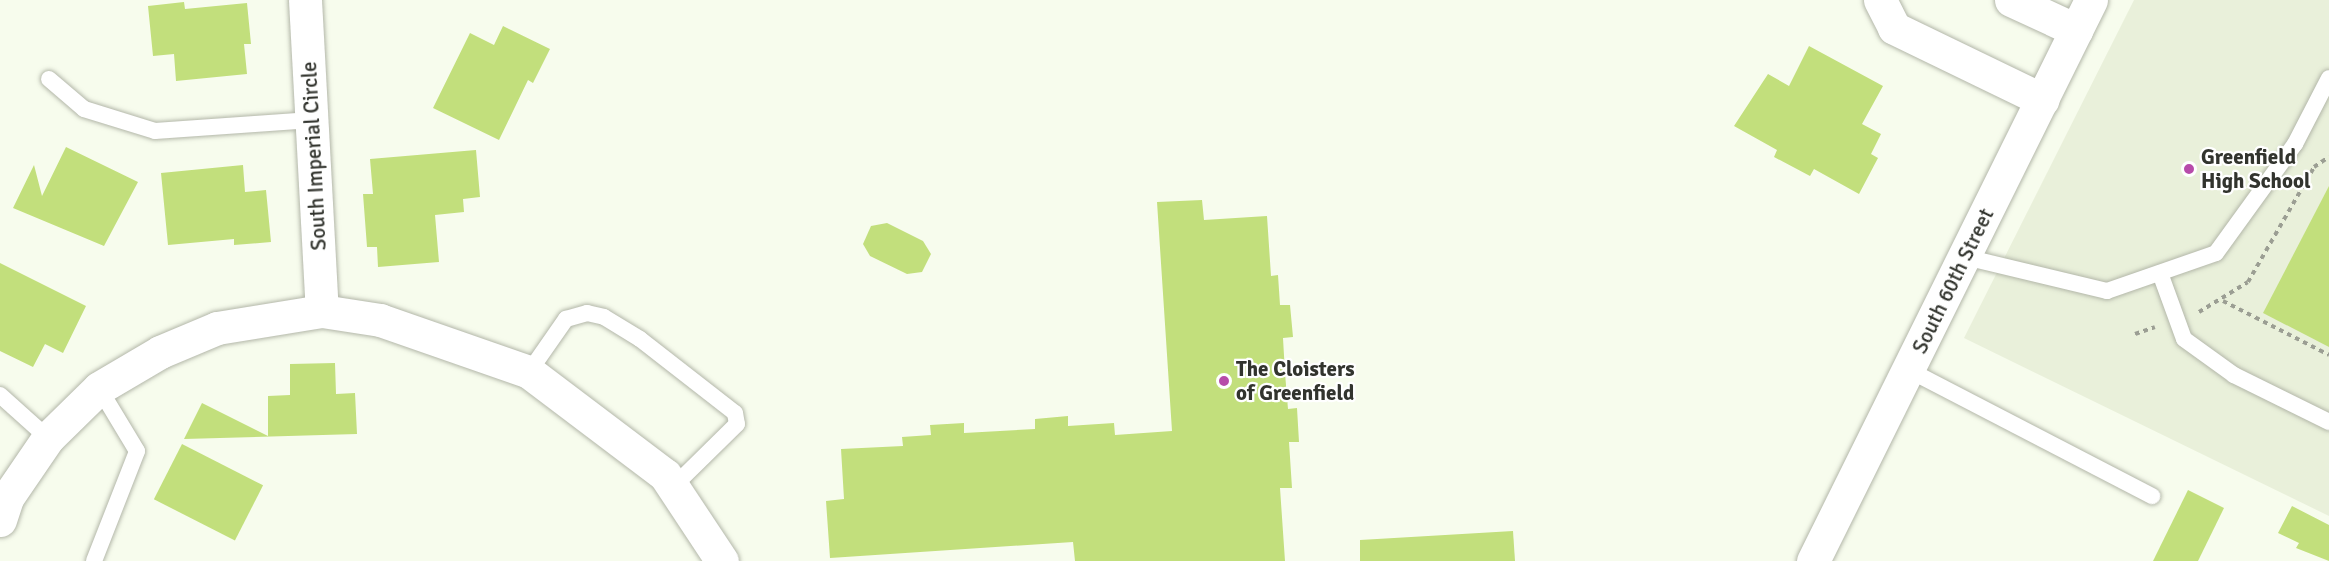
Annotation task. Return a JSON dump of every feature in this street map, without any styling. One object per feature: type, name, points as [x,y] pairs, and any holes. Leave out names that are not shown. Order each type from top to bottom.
[{"type":"street","name":"South Imperial Circle","points":[[305,0],[322,311]]},
{"type":"street","points":[[1880,0],[1894,28],[2043,100]]},
{"type":"street","points":[[2011,0],[2076,30]]},
{"type":"street","name":"South 60th Street","points":[[1813,561],[2091,0]]},
{"type":"street","points":[[2,504],[48,438],[99,388],[160,352],[217,328],[322,311],[380,320],[530,372],[665,475],[722,561]]},
{"type":"lane","points":[[1965,257],[2108,291],[2216,253],[2295,144],[2329,78]]},
{"type":"lane","points":[[49,79],[84,109],[155,131],[312,120]]},
{"type":"lane","points":[[2160,273],[2184,339],[2234,375],[2329,422]]},
{"type":"lane","points":[[530,372],[566,319],[587,313],[604,317],[640,339],[735,413],[737,424],[673,487]]},
{"type":"lane","points":[[1909,370],[2151,496]]},
{"type":"lane","points":[[94,561],[136,451],[99,388]]},
{"type":"lane","points":[[0,395],[48,438]]},
{"type":"path","points":[[2205,310],[2223,301],[2248,282],[2314,167],[2329,157]]},
{"type":"path","points":[[2223,301],[2329,355]]},
{"type":"shaded area","name":"Greenfield High School","points":[[2134,0],[2329,0],[2329,516],[1964,338]]},
{"type":"building","points":[[184,2],[185,9],[247,3],[251,44],[244,44],[247,74],[176,81],[174,54],[153,56],[148,6]]},
{"type":"building","points":[[503,26],[550,49],[533,83],[528,80],[499,140],[433,108],[470,33],[494,45]]},
{"type":"building","points":[[1809,46],[1883,86],[1862,124],[1881,134],[1871,154],[1878,158],[1859,194],[1814,169],[1810,176],[1774,157],[1777,150],[1734,126],[1768,74],[1789,86]]},
{"type":"building","points":[[66,147],[138,182],[104,246],[13,208],[34,165],[42,196]]},
{"type":"building","points":[[476,150],[480,197],[463,199],[464,212],[435,215],[439,262],[378,267],[377,247],[367,247],[363,194],[373,194],[370,159]]},
{"type":"building","points":[[243,165],[245,192],[266,190],[271,242],[234,245],[234,239],[168,245],[161,173]]},
{"type":"building","points":[[2329,186],[2329,347],[2263,313]]},
{"type":"building","name":"The Cloisters of Greenfield","points":[[1202,200],[1204,220],[1267,216],[1271,276],[1278,275],[1280,305],[1290,305],[1293,337],[1283,338],[1285,373],[1288,409],[1297,408],[1299,442],[1289,442],[1292,488],[1280,488],[1285,561],[1075,561],[1073,542],[830,558],[826,501],[844,499],[841,449],[903,446],[902,437],[931,435],[930,425],[964,423],[964,433],[1035,429],[1035,419],[1068,416],[1068,426],[1114,423],[1115,435],[1172,431],[1157,202]]},
{"type":"building","points":[[887,223],[923,241],[931,254],[922,272],[907,274],[870,256],[863,244],[871,226]]},
{"type":"building","points":[[0,263],[86,306],[63,353],[45,344],[33,367],[0,351]]},
{"type":"building","points":[[335,363],[336,394],[355,393],[357,434],[184,439],[202,403],[268,436],[268,396],[290,395],[290,364]]},
{"type":"building","points":[[182,444],[263,485],[235,541],[154,499]]},
{"type":"building","points":[[2188,490],[2224,508],[2198,561],[2153,561]]},
{"type":"building","points":[[2292,506],[2329,525],[2329,561],[2296,548],[2299,543],[2278,533]]},
{"type":"building","points":[[1513,531],[1515,561],[1360,561],[1360,540]]},
{"type":"place","name":"Greenfield High School","points":[[2189,169]]},
{"type":"place","name":"The Cloisters of Greenfield","points":[[1224,381]]}]
